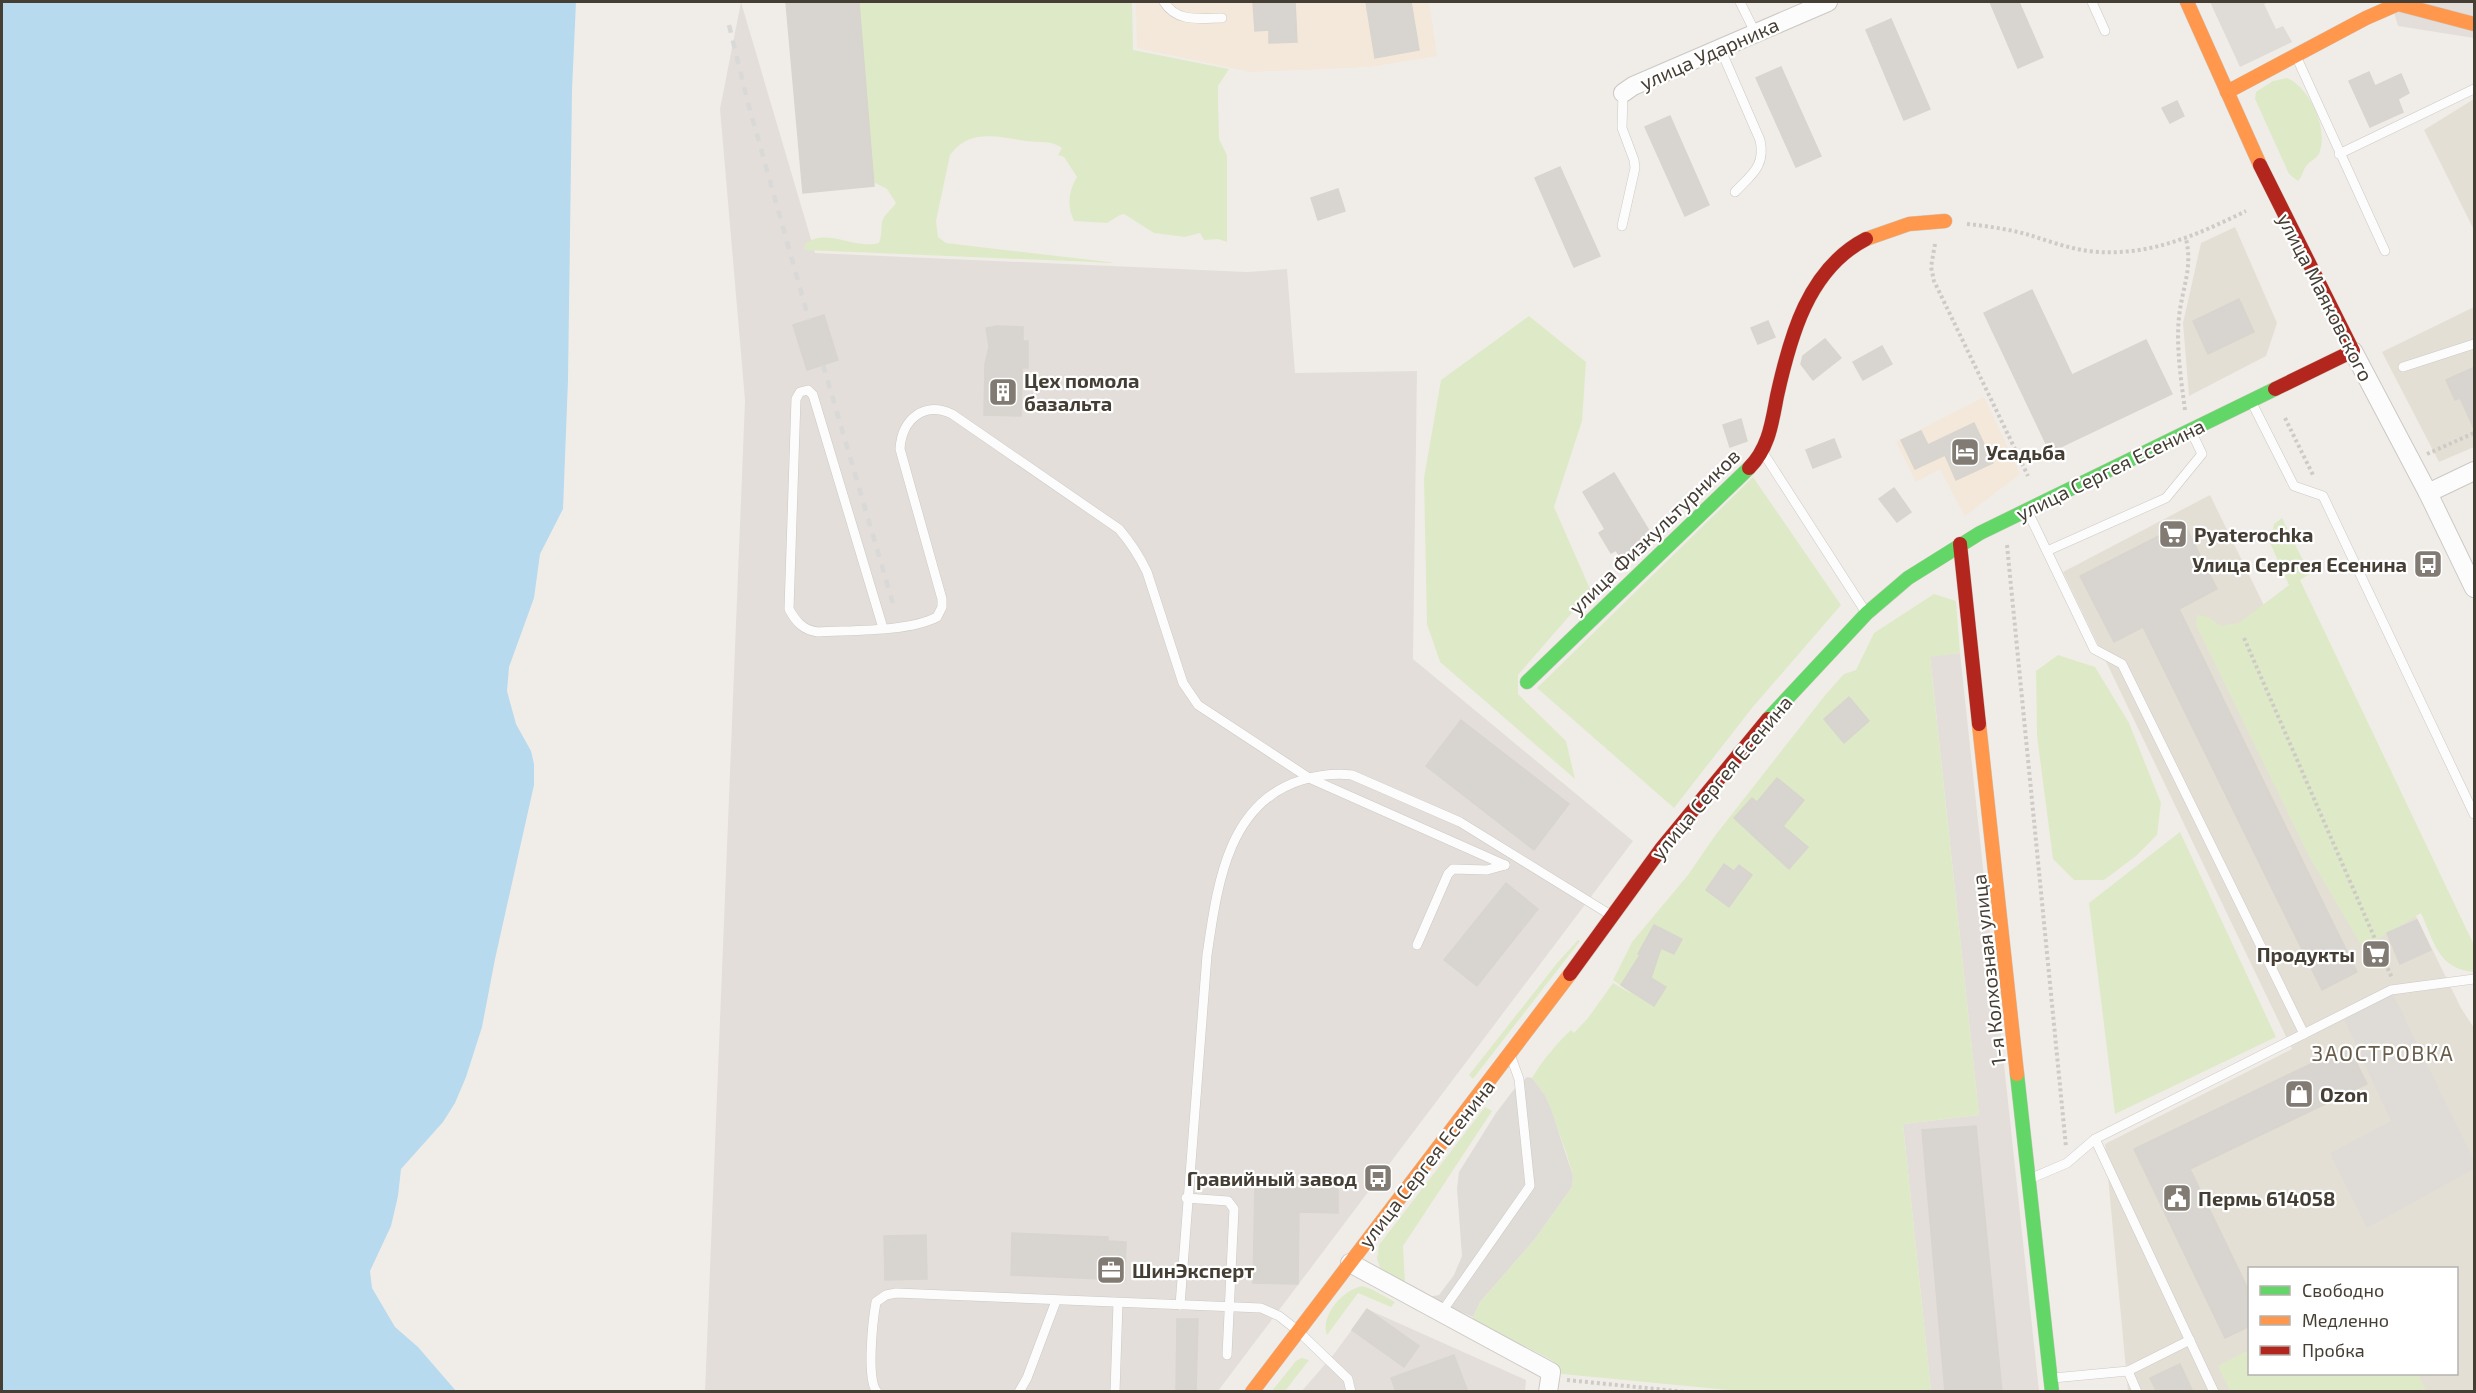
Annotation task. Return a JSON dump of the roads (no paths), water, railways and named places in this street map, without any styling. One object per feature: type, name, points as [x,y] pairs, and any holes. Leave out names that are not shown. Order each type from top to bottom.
[{"type":"street","name":"улица Ударника","points":[[1623,93],[1633,86],[1828,2]]},
{"type":"street","name":"улица Маяковского","points":[[2187,2],[2260,165],[2352,351],[2428,493],[2475,588]]},
{"type":"street","points":[[2227,92],[2296,56],[2364,14],[2400,3],[2471,19]]},
{"type":"street","name":"улица Физкультурников","points":[[1527,682],[1753,464],[1762,452],[1772,430],[1786,361],[1811,295],[1829,267],[1857,244],[1884,231],[1916,222],[1945,222]]},
{"type":"street","name":"улица Сергея Есенина","points":[[1252,1392],[1297,1330],[1551,1001],[1611,915],[1661,849],[1784,700],[1867,613],[1908,578],[1960,544],[2026,509],[2352,351]]},
{"type":"street","points":[[2428,493],[2475,471]]},
{"type":"street","name":"1-я Колхозная улица","points":[[1960,544],[2051,1385]]},
{"type":"street","points":[[1350,1263],[1551,1372],[1548,1392]]},
{"type":"lane","points":[[1164,2],[1169,9],[1184,17],[1222,18]]},
{"type":"lane","points":[[1740,2],[1755,32]]},
{"type":"lane","points":[[2092,2],[2105,31]]},
{"type":"lane","points":[[1720,48],[1763,152],[1761,162],[1735,192]]},
{"type":"lane","points":[[2296,56],[2385,251]]},
{"type":"lane","points":[[2339,154],[2475,89]]},
{"type":"lane","points":[[1622,226],[1635,168],[1622,128],[1623,93]]},
{"type":"lane","points":[[2403,367],[2475,344]]},
{"type":"lane","points":[[883,627],[813,395],[808,390],[800,392],[796,399],[789,609],[801,626],[808,631],[818,632],[883,627],[927,622],[937,616],[942,607],[942,598],[900,449],[902,432],[914,416],[922,411],[943,410],[1119,529],[1139,554],[1183,683],[1198,705],[1309,778],[1505,865]]},
{"type":"lane","points":[[2251,401],[2294,486],[2323,496],[2475,814]]},
{"type":"lane","points":[[2047,551],[2166,498],[2202,454],[2191,430]]},
{"type":"lane","points":[[1762,452],[1867,613]]},
{"type":"lane","points":[[2026,509],[2094,649],[2122,664],[2304,1034]]},
{"type":"lane","points":[[1180,1305],[1186,1198],[1207,955],[1217,893],[1226,862],[1241,827],[1258,806],[1280,789],[1309,778],[1333,774],[1352,775],[1460,822],[1611,915]]},
{"type":"lane","points":[[1417,945],[1448,874],[1453,869],[1487,870],[1505,865],[1517,857]]},
{"type":"lane","points":[[2030,1179],[2067,1163],[2095,1139],[2391,990],[2475,979]]},
{"type":"lane","points":[[1441,1313],[1530,1186],[1519,1079],[1510,1055]]},
{"type":"lane","points":[[2095,1139],[2214,1392]]},
{"type":"lane","points":[[1186,1198],[1228,1201],[1234,1209],[1227,1355]]},
{"type":"lane","points":[[877,1392],[873,1387],[871,1376],[876,1302],[886,1295],[896,1293],[1118,1303],[1252,1306],[1272,1312],[1297,1330],[1348,1379],[1358,1392]]},
{"type":"lane","points":[[1019,1392],[1027,1378],[1056,1300]]},
{"type":"lane","points":[[1115,1392],[1118,1303]]},
{"type":"lane","points":[[2051,1385],[2127,1371],[2190,1340]]},
{"type":"lane","points":[[2127,1371],[2137,1392]]},
{"type":"lane","points":[[1348,1379],[1351,1392]]},
{"type":"water","points":[[2,2],[576,2],[563,509],[540,554],[534,598],[509,667],[507,691],[516,724],[531,751],[534,764],[534,785],[482,1027],[466,1077],[455,1103],[443,1122],[401,1169],[391,1226],[370,1271],[372,1288],[395,1327],[418,1347],[456,1391],[2,1391]]},
{"type":"railway","points":[[729,25],[748,103],[809,320]]},
{"type":"railway","points":[[823,365],[894,607]]},
{"type":"place","name":"Цех помола базальта","points":[[1003,392]]},
{"type":"place","name":"Усадьба","points":[[1965,452]]},
{"type":"place","name":"Pyaterochka","points":[[2173,534]]},
{"type":"place","name":"Улица Сергея Есенина","points":[[2428,564]]},
{"type":"place","name":"Продукты","points":[[2376,954]]},
{"type":"place","name":"Ozon","points":[[2299,1094]]},
{"type":"place","name":"Гравийный завод","points":[[1378,1178]]},
{"type":"place","name":"Пермь 614058","points":[[2177,1198]]},
{"type":"place","name":"ШинЭксперт","points":[[1111,1270]]},
{"type":"district","name":"ЗАОСТРОВКА","points":[[2383,1052]]}]
